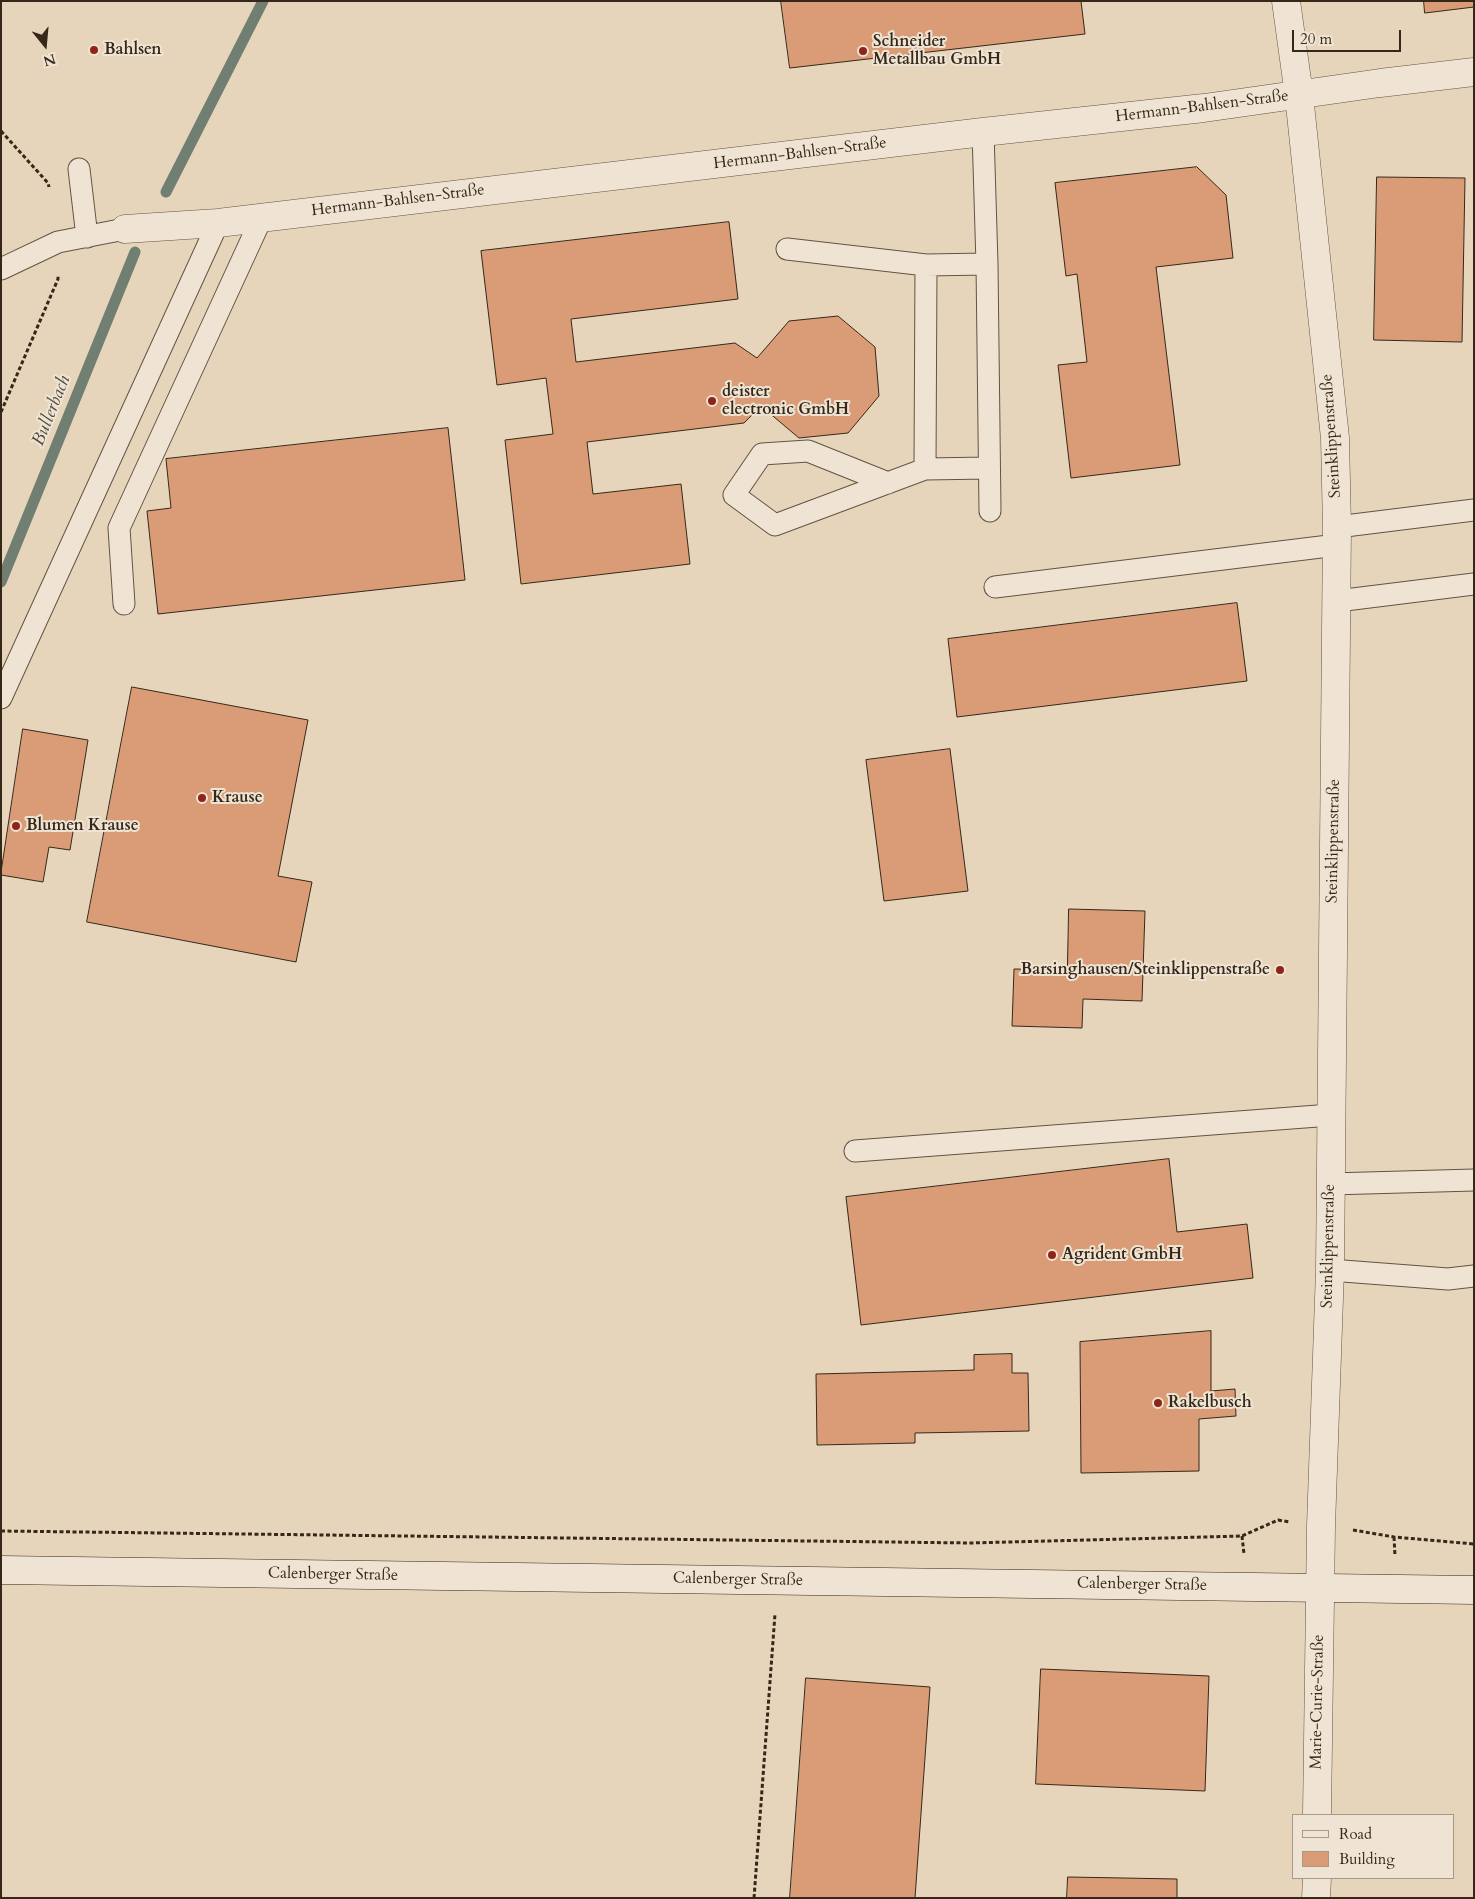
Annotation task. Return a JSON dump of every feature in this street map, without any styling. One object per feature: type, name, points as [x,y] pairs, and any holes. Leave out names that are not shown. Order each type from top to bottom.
[{"type":"street","name":"Steinklippenstraße","points":[[1286,1],[1299,95],[1335,438],[1337,600],[1330,1270],[1320,1588]]},
{"type":"street","name":"Hermann-Bahlsen-Straße","points":[[125,229],[218,223],[983,132],[1204,108],[1474,72]]},
{"type":"street","name":"Calenberger Straße","points":[[1,1570],[1474,1590]]},
{"type":"street","name":"Marie-Curie-Straße","points":[[1317,1814],[1320,1588]]},
{"type":"street","points":[[1316,1898],[1317,1879]]},
{"type":"lane","points":[[983,132],[987,264],[990,511]]},
{"type":"lane","points":[[79,169],[87,237]]},
{"type":"lane","points":[[124,604],[118,528],[262,217]]},
{"type":"lane","points":[[1,698],[218,223]]},
{"type":"lane","points":[[1,269],[58,242],[125,229]]},
{"type":"lane","points":[[787,249],[926,265],[987,264]]},
{"type":"lane","points":[[925,469],[926,265]]},
{"type":"lane","points":[[888,483],[808,451],[762,454],[734,495],[774,525],[888,483],[925,469],[988,468]]},
{"type":"lane","points":[[995,588],[1337,536],[1474,510]]},
{"type":"lane","points":[[1337,600],[1474,584]]},
{"type":"lane","points":[[854,1151],[1331,1115]]},
{"type":"lane","points":[[1330,1184],[1474,1180]]},
{"type":"lane","points":[[1330,1270],[1448,1279],[1474,1276]]},
{"type":"path","points":[[1,1530],[971,1543],[1242,1536],[1278,1520],[1394,1537],[1474,1544]]},
{"type":"path","points":[[754,1898],[778,1581]]},
{"type":"building","name":"Schneider Metallbau GmbH","points":[[781,1],[1081,1],[1085,34],[790,68]]},
{"type":"building","points":[[1424,1],[1474,1],[1474,7],[1425,13]]},
{"type":"building","points":[[1197,167],[1226,195],[1233,258],[1156,267],[1180,465],[1071,478],[1058,365],[1087,362],[1077,274],[1066,276],[1055,183]]},
{"type":"building","points":[[1377,177],[1465,178],[1462,342],[1374,340]]},
{"type":"building","name":"deister electronic GmbH","points":[[729,222],[738,299],[571,319],[576,362],[735,343],[757,358],[789,321],[838,316],[875,347],[879,396],[848,433],[799,438],[761,406],[744,423],[587,442],[593,494],[681,484],[690,564],[521,584],[505,440],[553,434],[546,378],[497,385],[481,251]]},
{"type":"building","points":[[448,428],[465,580],[158,614],[147,511],[171,508],[166,459]]},
{"type":"building","points":[[1237,603],[1247,681],[957,717],[948,639]]},
{"type":"building","name":"Krause","points":[[132,687],[308,720],[278,876],[312,882],[296,962],[87,922]]},
{"type":"building","points":[[23,729],[88,740],[70,850],[49,847],[43,882],[1,875]]},
{"type":"building","points":[[950,749],[968,891],[884,901],[866,760]]},
{"type":"building","points":[[1069,909],[1145,911],[1142,1001],[1083,999],[1082,1028],[1012,1026],[1014,969],[1067,970]]},
{"type":"building","name":"Agrident GmbH","points":[[1169,1159],[1177,1232],[1247,1224],[1253,1278],[861,1325],[846,1197]]},
{"type":"building","name":"Rakelbusch","points":[[1211,1331],[1211,1391],[1235,1389],[1236,1416],[1199,1419],[1199,1471],[1081,1473],[1080,1342]]},
{"type":"building","points":[[1012,1354],[1012,1373],[1028,1373],[1029,1431],[915,1433],[915,1443],[817,1445],[816,1374],[974,1370],[974,1355]]},
{"type":"building","points":[[1041,1669],[1209,1676],[1205,1791],[1036,1784]]},
{"type":"building","points":[[806,1678],[930,1687],[915,1898],[790,1898]]},
{"type":"building","points":[[1068,1877],[1177,1879],[1177,1898],[1067,1898]]},
{"type":"waterway","name":"Bullerbach","points":[[166,192],[263,1]]},
{"type":"waterway","name":"Bullerbach","points":[[1,582],[135,252]]},
{"type":"place","name":"Bahlsen","points":[[94,50]]},
{"type":"place","name":"Schneider Metallbau GmbH","points":[[863,51]]},
{"type":"place","name":"deister electronic GmbH","points":[[712,401]]},
{"type":"place","name":"Krause","points":[[202,798]]},
{"type":"place","name":"Blumen Krause","points":[[16,826]]},
{"type":"place","name":"Barsinghausen/Steinklippenstraße","points":[[1280,970]]},
{"type":"place","name":"Agrident GmbH","points":[[1052,1255]]},
{"type":"place","name":"Rakelbusch","points":[[1158,1403]]}]
